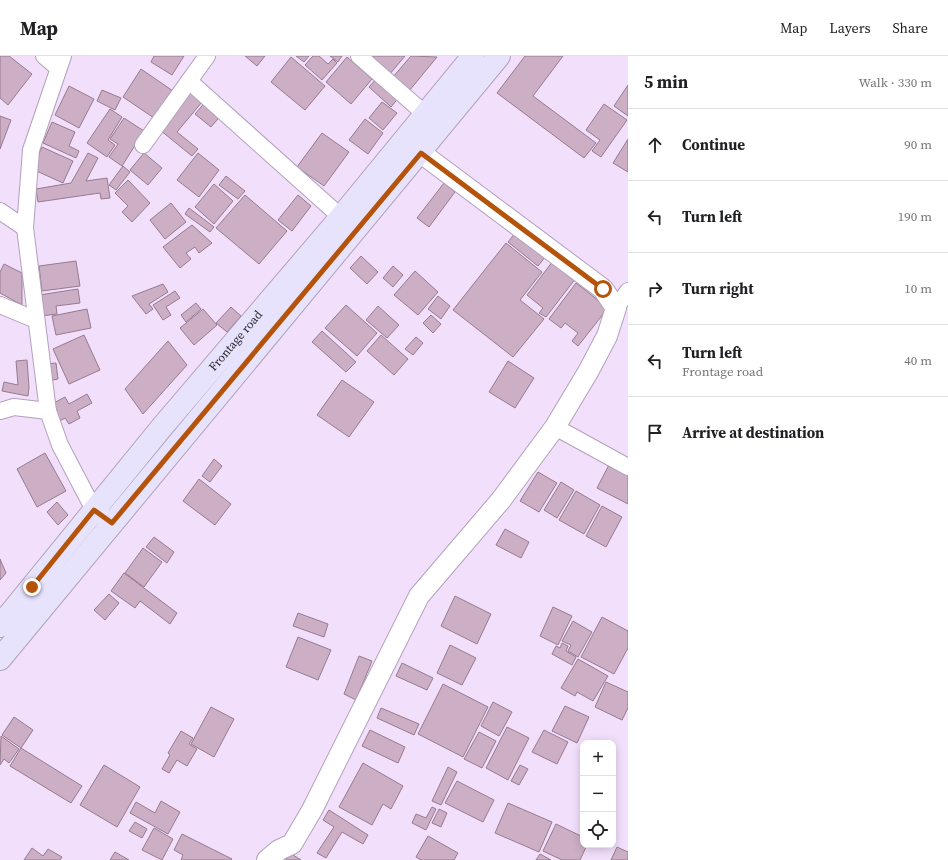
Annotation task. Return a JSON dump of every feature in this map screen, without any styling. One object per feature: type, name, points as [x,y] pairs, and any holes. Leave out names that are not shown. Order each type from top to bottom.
[{"type":"main road","name":"Frontage road","points":[[0,626],[162,427],[341,217],[473,56]]},
{"type":"main road","points":[[0,659],[421,153],[499,56]]},
{"type":"street","points":[[44,56],[61,62],[31,150],[25,228],[48,411],[60,444],[94,510],[112,523]]},
{"type":"street","points":[[143,145],[207,56]]},
{"type":"street","points":[[359,56],[424,114]]},
{"type":"street","points":[[189,81],[341,217]]},
{"type":"street","points":[[421,153],[603,289],[616,308]]},
{"type":"street","points":[[0,211],[25,228]]},
{"type":"street","points":[[268,860],[279,850],[292,844],[312,810],[419,596],[501,500],[555,427],[588,372],[606,336],[616,308],[628,291]]},
{"type":"street","points":[[0,304],[36,320]]},
{"type":"street","points":[[5,406],[48,411]]},
{"type":"street","points":[[555,427],[628,467]]},
{"type":"building","points":[[0,56],[9,56],[32,74],[8,105],[0,98]]},
{"type":"building","points":[[154,56],[184,56],[172,75],[151,62]]},
{"type":"building","points":[[245,56],[265,56],[257,66]]},
{"type":"building","points":[[296,56],[309,56],[304,62]]},
{"type":"building","points":[[313,56],[319,56],[328,64],[333,59],[337,63],[322,80],[305,65]]},
{"type":"building","points":[[330,56],[342,56],[338,62]]},
{"type":"building","points":[[367,56],[405,56],[389,75]]},
{"type":"building","points":[[411,56],[437,57],[409,91],[393,77]]},
{"type":"building","points":[[525,56],[563,56],[533,96],[596,143],[584,158],[497,93]]},
{"type":"building","points":[[291,57],[325,86],[305,110],[271,82]]},
{"type":"building","points":[[347,57],[372,79],[351,104],[326,82]]},
{"type":"building","points":[[141,69],[173,91],[154,118],[123,97]]},
{"type":"building","points":[[378,77],[400,96],[391,107],[369,87]]},
{"type":"building","points":[[628,85],[628,116],[614,106]]},
{"type":"building","points":[[69,86],[94,99],[79,128],[55,115]]},
{"type":"building","points":[[102,90],[121,98],[115,110],[97,101]]},
{"type":"building","points":[[190,92],[202,102],[177,132],[198,149],[192,156],[160,130]]},
{"type":"building","points":[[207,100],[222,114],[211,127],[195,114]]},
{"type":"building","points":[[382,102],[397,113],[383,130],[369,118]]},
{"type":"building","points":[[604,104],[627,120],[601,157],[592,151],[600,140],[586,130]]},
{"type":"building","points":[[110,109],[122,117],[108,140],[115,145],[107,157],[87,143]]},
{"type":"building","points":[[0,116],[11,120],[0,149]]},
{"type":"building","points":[[124,118],[144,131],[122,166],[109,157],[118,144],[110,139]]},
{"type":"building","points":[[365,119],[383,133],[368,154],[349,140]]},
{"type":"building","points":[[52,122],[75,132],[69,146],[79,151],[76,158],[43,143]]},
{"type":"building","points":[[322,133],[349,152],[324,186],[297,167]]},
{"type":"building","points":[[628,139],[628,172],[613,163]]},
{"type":"building","points":[[42,147],[73,161],[63,183],[32,169]]},
{"type":"building","points":[[88,153],[98,158],[86,181],[107,178],[110,198],[101,199],[100,193],[38,202],[36,189],[71,183]]},
{"type":"building","points":[[144,153],[162,168],[148,185],[130,170]]},
{"type":"building","points":[[198,153],[219,170],[199,197],[177,180]]},
{"type":"building","points":[[123,166],[130,172],[116,190],[109,185]]},
{"type":"building","points":[[226,176],[245,191],[238,199],[219,185]]},
{"type":"building","points":[[128,180],[150,203],[132,222],[122,212],[128,206],[115,193]]},
{"type":"building","points":[[444,183],[455,192],[429,227],[417,218]]},
{"type":"building","points":[[214,184],[233,201],[214,224],[195,207]]},
{"type":"building","points":[[245,195],[287,231],[259,264],[216,228]]},
{"type":"building","points":[[298,195],[311,206],[292,231],[278,220]]},
{"type":"building","points":[[171,203],[186,222],[165,239],[150,220]]},
{"type":"building","points":[[189,208],[214,227],[210,232],[185,214]]},
{"type":"building","points":[[192,225],[212,243],[199,253],[195,247],[186,253],[191,259],[180,268],[163,247]]},
{"type":"building","points":[[516,232],[546,256],[538,266],[508,242]]},
{"type":"building","points":[[506,243],[542,272],[520,300],[544,319],[513,357],[453,310]]},
{"type":"building","points":[[361,256],[378,272],[367,284],[350,268]]},
{"type":"building","points":[[76,261],[80,286],[42,291],[39,266]]},
{"type":"building","points":[[553,261],[576,278],[546,317],[539,313],[543,308],[527,295]]},
{"type":"building","points":[[4,264],[22,273],[22,305],[0,293],[0,272]]},
{"type":"building","points":[[393,266],[403,275],[393,287],[383,278]]},
{"type":"building","points":[[415,271],[438,292],[418,315],[394,295]]},
{"type":"building","points":[[576,283],[608,308],[578,346],[572,341],[578,333],[565,323],[561,328],[549,319]]},
{"type":"building","points":[[163,284],[168,292],[149,304],[153,309],[146,314],[132,296]]},
{"type":"building","points":[[78,289],[80,303],[56,306],[57,314],[41,316],[39,295]]},
{"type":"building","points":[[175,291],[180,298],[166,307],[171,315],[163,320],[153,305]]},
{"type":"building","points":[[438,296],[450,306],[441,319],[428,309]]},
{"type":"building","points":[[196,303],[201,309],[186,322],[181,315]]},
{"type":"building","points":[[346,305],[377,333],[357,356],[325,328]]},
{"type":"building","points":[[378,306],[399,325],[387,338],[366,320]]},
{"type":"building","points":[[231,307],[241,316],[227,332],[216,323]]},
{"type":"building","points":[[87,309],[91,328],[56,335],[52,316]]},
{"type":"building","points":[[203,309],[217,325],[194,345],[180,328]]},
{"type":"building","points":[[431,315],[441,324],[433,333],[423,323]]},
{"type":"building","points":[[322,331],[356,362],[346,372],[312,342]]},
{"type":"building","points":[[84,335],[100,370],[69,384],[53,349]]},
{"type":"building","points":[[381,335],[408,359],[394,375],[367,351]]},
{"type":"building","points":[[416,337],[423,343],[413,355],[405,349]]},
{"type":"building","points":[[168,341],[187,365],[143,414],[125,389]]},
{"type":"building","points":[[27,360],[29,387],[28,396],[2,391],[4,382],[18,385],[16,361]]},
{"type":"building","points":[[508,361],[534,378],[515,408],[489,392]]},
{"type":"building","points":[[56,363],[58,379],[48,381],[46,364]]},
{"type":"building","points":[[342,380],[374,402],[349,437],[317,415]]},
{"type":"building","points":[[87,394],[92,403],[77,411],[80,418],[69,424],[65,418],[56,423],[52,404],[65,397],[69,404]]},
{"type":"building","points":[[45,453],[66,491],[37,507],[17,469]]},
{"type":"building","points":[[214,459],[222,466],[210,482],[202,476]]},
{"type":"building","points":[[611,461],[628,469],[628,504],[597,488]]},
{"type":"building","points":[[538,472],[557,483],[539,512],[520,501]]},
{"type":"building","points":[[199,479],[231,504],[215,525],[183,501]]},
{"type":"building","points":[[561,482],[574,490],[557,518],[544,510]]},
{"type":"building","points":[[576,491],[600,505],[584,534],[559,520]]},
{"type":"building","points":[[57,502],[68,515],[58,525],[47,512]]},
{"type":"building","points":[[602,506],[622,517],[606,547],[586,536]]},
{"type":"building","points":[[505,529],[529,542],[521,558],[496,545]]},
{"type":"building","points":[[154,537],[174,552],[167,563],[146,547]]},
{"type":"building","points":[[143,548],[162,562],[144,587],[125,573]]},
{"type":"building","points":[[0,559],[6,573],[0,580]]},
{"type":"building","points":[[124,573],[177,613],[170,624],[140,601],[135,608],[111,591]]},
{"type":"building","points":[[109,594],[119,603],[105,620],[94,610]]},
{"type":"building","points":[[455,596],[491,614],[477,644],[441,626]]},
{"type":"building","points":[[553,607],[572,616],[558,645],[540,636]]},
{"type":"building","points":[[298,613],[328,624],[324,637],[293,626]]},
{"type":"building","points":[[602,617],[628,631],[628,648],[614,674],[581,657]]},
{"type":"building","points":[[573,621],[592,632],[578,657],[568,651],[571,645],[562,641]]},
{"type":"building","points":[[298,637],[331,650],[318,680],[286,667]]},
{"type":"building","points":[[562,643],[568,646],[566,651],[576,657],[572,665],[552,654],[556,646],[560,648]]},
{"type":"building","points":[[450,645],[476,658],[462,685],[437,673]]},
{"type":"building","points":[[359,656],[372,661],[356,700],[344,694]]},
{"type":"building","points":[[578,659],[608,676],[593,701],[577,692],[575,696],[561,688]]},
{"type":"building","points":[[402,663],[433,678],[427,690],[396,676]]},
{"type":"building","points":[[606,682],[628,692],[628,708],[622,720],[595,707]]},
{"type":"building","points":[[443,684],[488,707],[463,757],[418,734]]},
{"type":"building","points":[[493,702],[512,712],[499,736],[481,726]]},
{"type":"building","points":[[565,706],[589,717],[577,743],[552,731]]},
{"type":"building","points":[[211,707],[234,719],[214,757],[191,744]]},
{"type":"building","points":[[381,708],[419,724],[414,735],[377,718]]},
{"type":"building","points":[[14,717],[33,730],[21,748],[2,735]]},
{"type":"building","points":[[507,727],[529,738],[508,780],[486,768]]},
{"type":"building","points":[[370,730],[405,747],[398,763],[362,746]]},
{"type":"building","points":[[544,730],[568,742],[557,764],[532,752]]},
{"type":"building","points":[[181,731],[193,738],[189,744],[197,749],[187,766],[177,760],[169,773],[162,769],[170,755],[168,753]]},
{"type":"building","points":[[479,732],[496,741],[482,768],[464,759]]},
{"type":"building","points":[[1,736],[19,749],[9,763],[4,759],[0,765]]},
{"type":"building","points":[[21,748],[82,786],[71,803],[10,766]]},
{"type":"building","points":[[363,763],[403,786],[391,809],[383,804],[372,825],[339,807]]},
{"type":"building","points":[[104,765],[140,787],[117,827],[80,805]]},
{"type":"building","points":[[520,765],[528,769],[519,785],[511,781]]},
{"type":"building","points":[[448,767],[457,772],[441,805],[432,801]]},
{"type":"building","points":[[457,781],[494,800],[483,822],[445,803]]},
{"type":"building","points":[[161,801],[180,812],[168,834],[130,813],[136,802],[155,813]]},
{"type":"building","points":[[508,803],[552,822],[539,852],[495,833]]},
{"type":"building","points":[[432,807],[436,809],[426,830],[412,823],[416,814],[426,818]]},
{"type":"building","points":[[439,809],[447,813],[441,827],[432,823]]},
{"type":"building","points":[[329,810],[368,835],[363,844],[342,832],[326,858],[317,853],[334,827],[323,820]]},
{"type":"building","points":[[135,822],[147,829],[142,838],[129,831]]},
{"type":"building","points":[[556,824],[580,836],[580,848],[586,848],[580,860],[562,860],[543,851]]},
{"type":"building","points":[[154,828],[173,839],[162,860],[142,850]]},
{"type":"building","points":[[182,834],[232,859],[181,860],[183,855],[174,850]]},
{"type":"building","points":[[428,836],[458,853],[454,860],[421,860],[416,857]]},
{"type":"building","points":[[617,847],[628,852],[628,860],[611,860]]},
{"type":"building","points":[[32,848],[43,856],[48,849],[62,857],[60,860],[24,860]]},
{"type":"building","points":[[115,852],[129,860],[110,860]]},
{"type":"building","points":[[290,853],[301,860],[286,860]]},
{"type":"building","points":[[540,854],[551,860],[536,860]]},
{"type":"route","points":[[32,587],[94,510],[112,523],[421,153],[603,289]]}]
